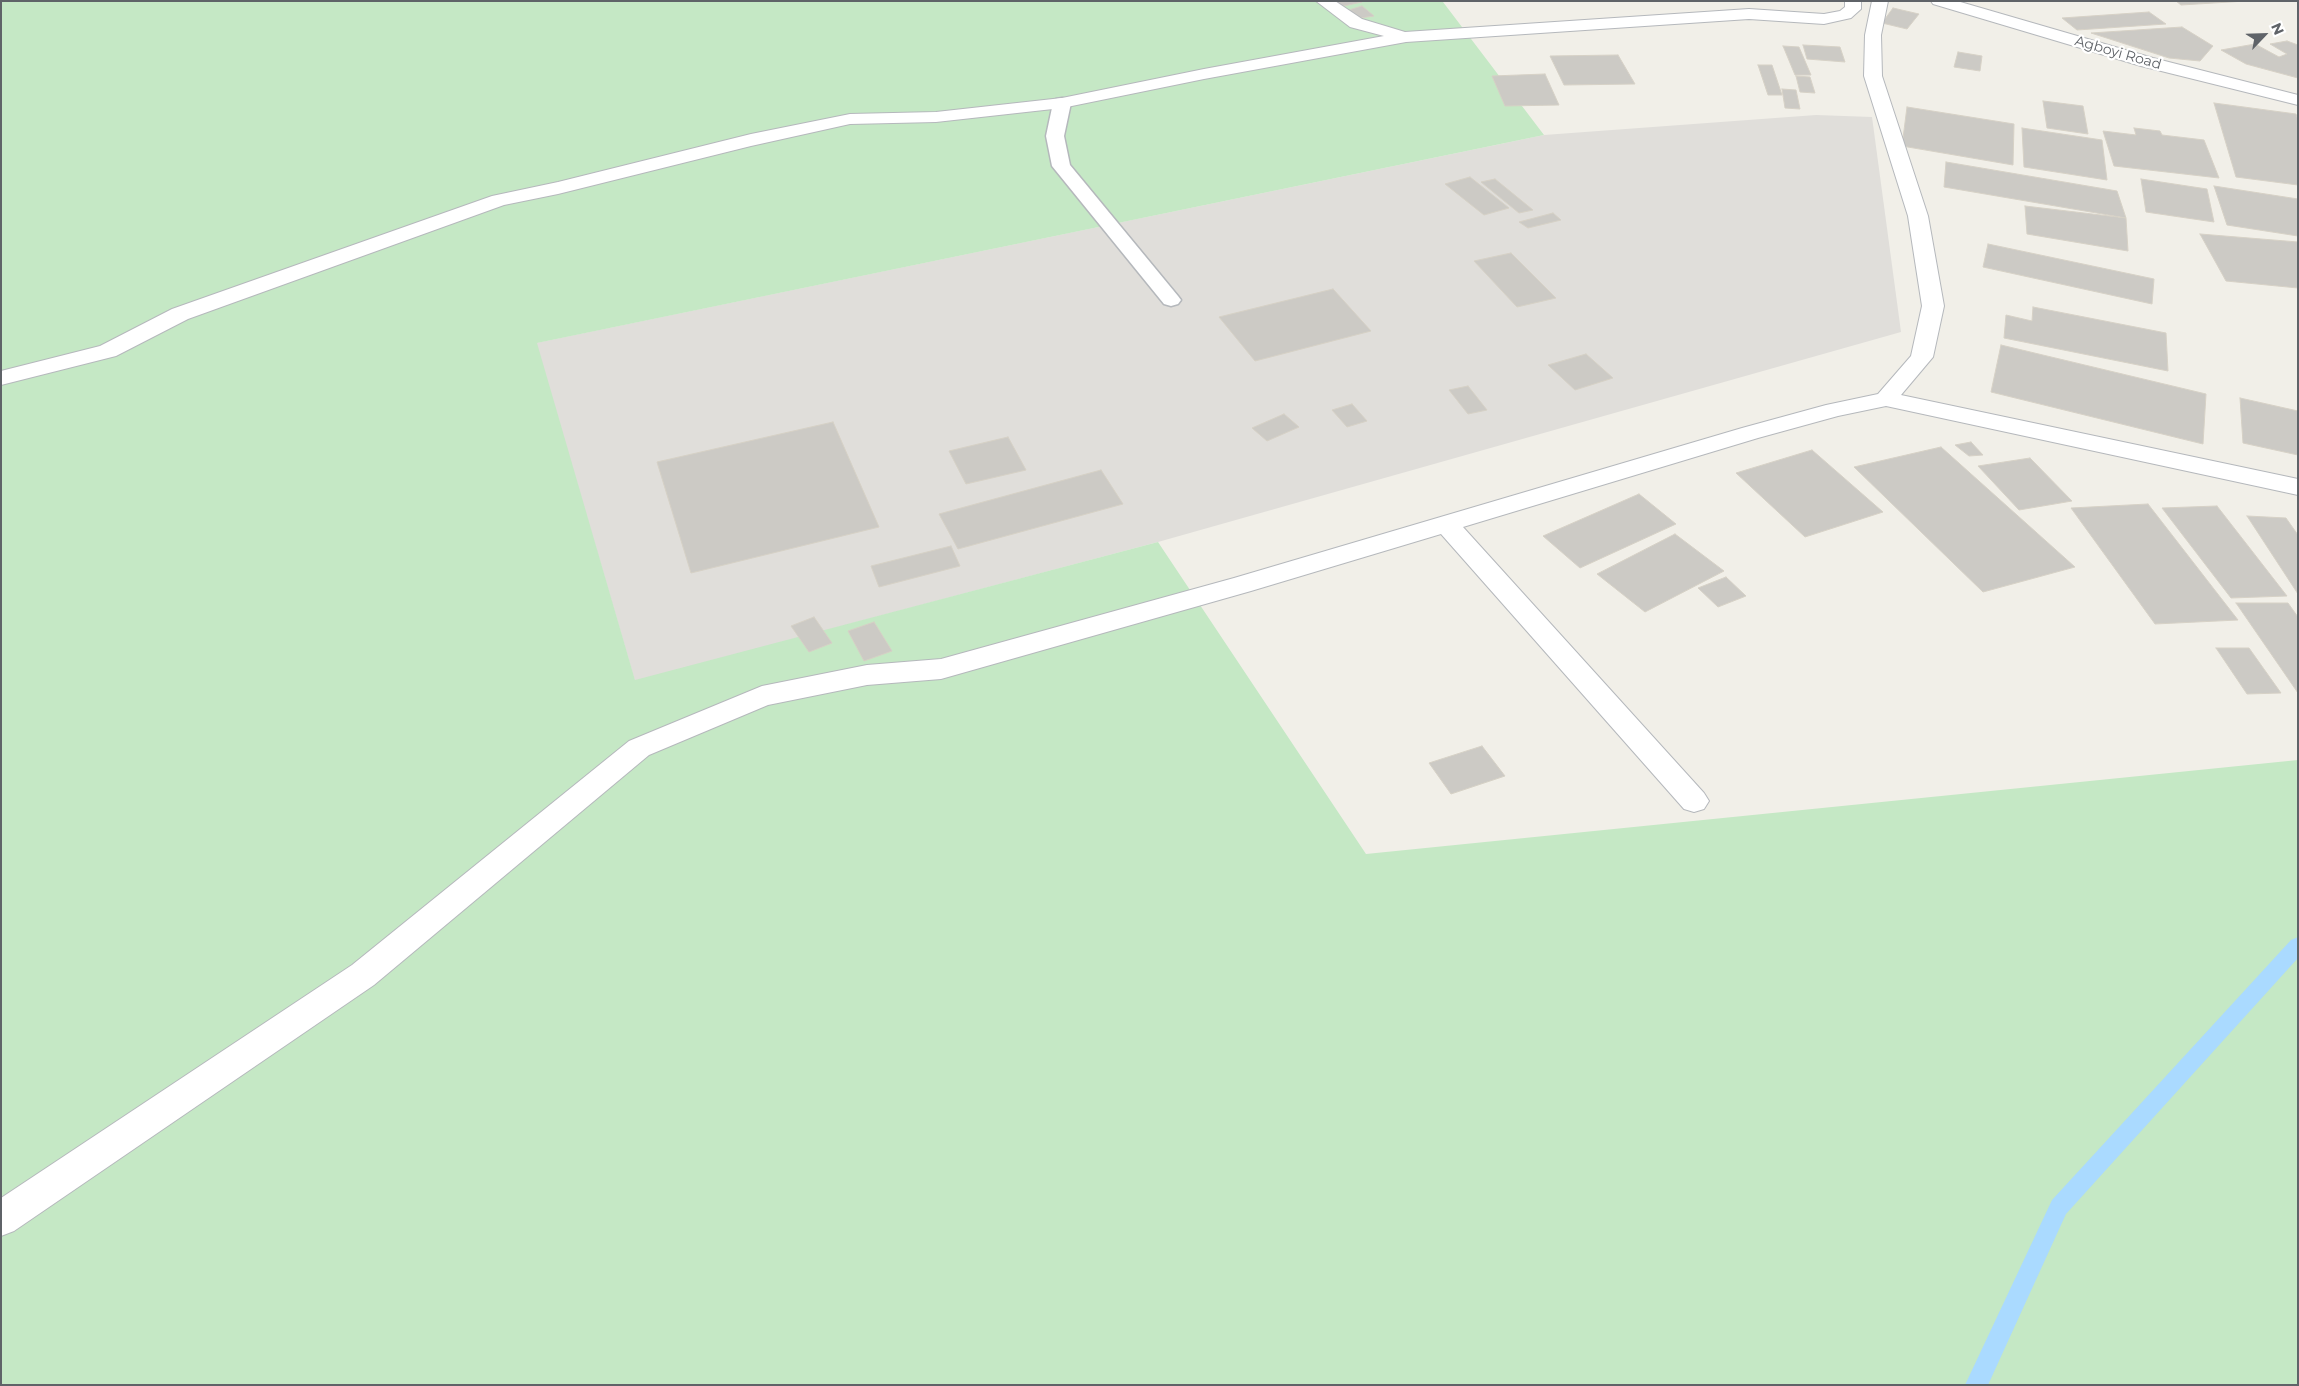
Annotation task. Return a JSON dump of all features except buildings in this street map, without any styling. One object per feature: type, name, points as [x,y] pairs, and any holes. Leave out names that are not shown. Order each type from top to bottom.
[{"type":"street","points":[[1324,1],[1356,23],[1406,37]]},
{"type":"street","points":[[1,378],[108,351],[180,314],[346,252],[499,200],[558,188],[751,140],[850,119],[936,117],[1004,111],[1062,103],[1204,74],[1406,37],[1749,14],[1824,19],[1845,14],[1853,9],[1853,1]]},
{"type":"street","points":[[1880,1],[1872,35],[1873,76],[1918,216],[1933,306],[1922,357],[1886,399]]},
{"type":"street","name":"Agboyi Road","points":[[1939,1],[2166,67],[2298,100]]},
{"type":"street","points":[[1,1219],[364,976],[639,748],[762,696],[867,675],[942,670],[1242,585],[1750,433],[1834,410],[1886,399],[2298,487]]},
{"type":"street","points":[[1446,524],[1694,801]]},
{"type":"lane","points":[[1062,103],[1055,136],[1061,166],[1171,300]]},
{"type":"shaded area","points":[[1816,115],[1872,117],[1901,332],[1158,542],[635,681],[536,343],[1544,135]]},
{"type":"green space","points":[[1,1],[1443,2],[1544,135],[537,343],[635,680],[1158,542],[1366,854],[2298,760],[2298,1385],[1,1385]]},
{"type":"waterway","points":[[1976,1385],[2059,1207],[2298,945]]}]
